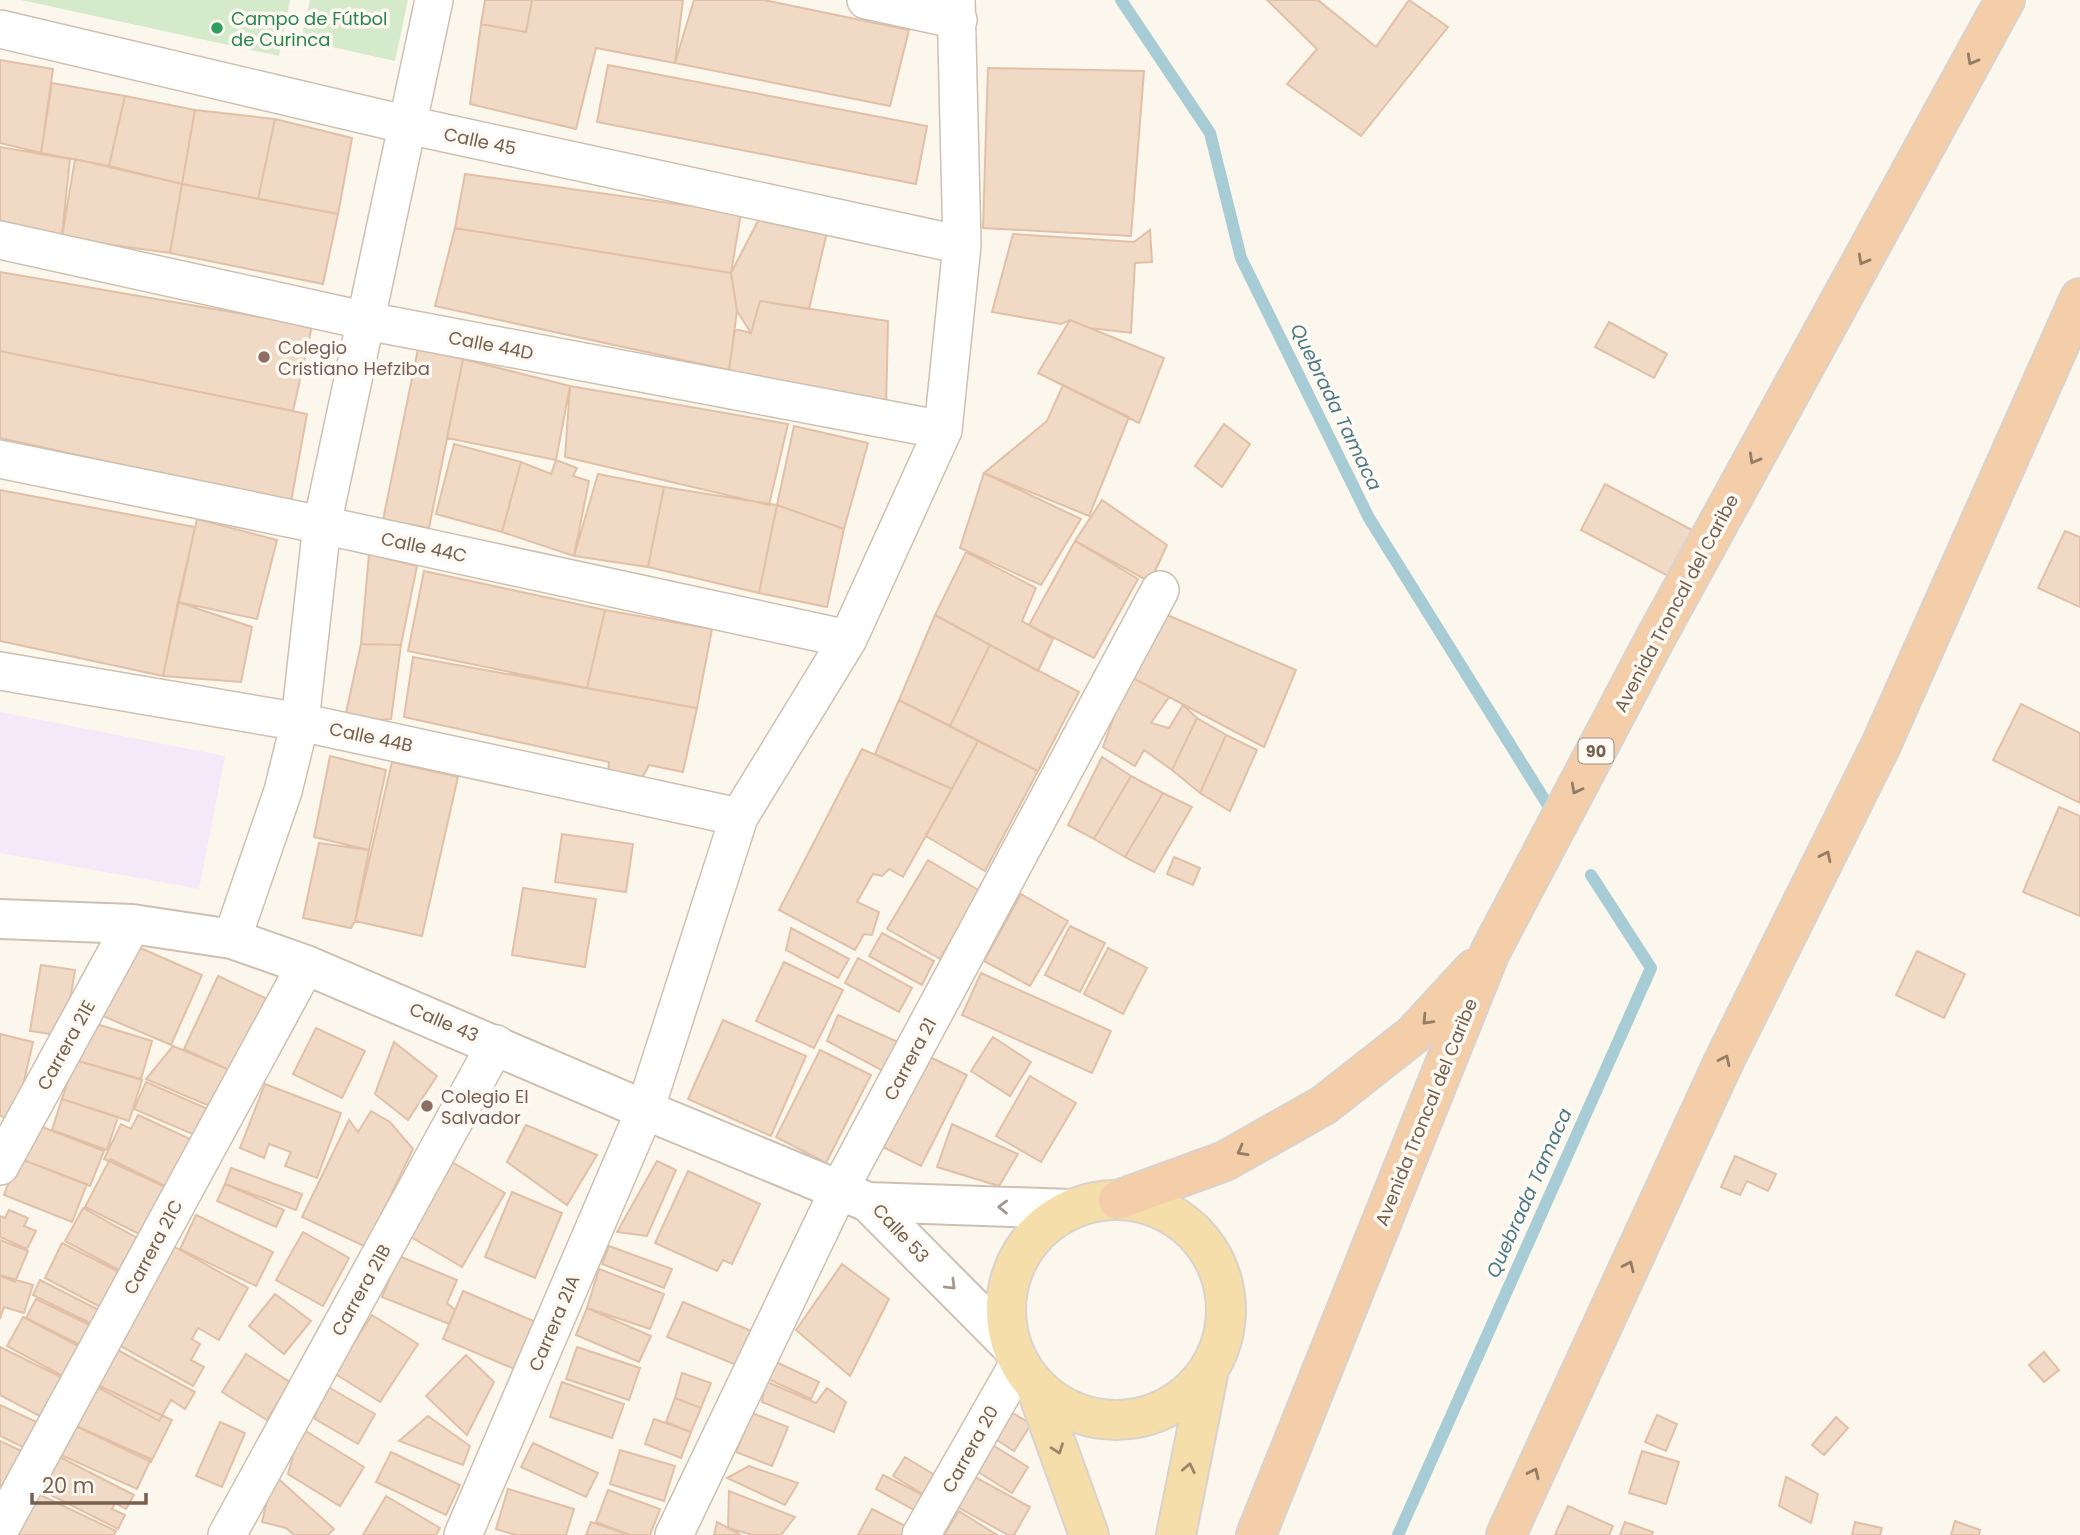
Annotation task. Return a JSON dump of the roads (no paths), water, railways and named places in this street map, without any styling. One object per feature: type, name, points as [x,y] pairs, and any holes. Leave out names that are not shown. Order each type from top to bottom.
[{"type":"highway","name":"Avenida Troncal del Caribe","points":[[1256,1535],[1490,952],[1656,639],[2005,0]]},
{"type":"highway","points":[[1506,1535],[1724,1061],[1881,745],[2080,298]]},
{"type":"highway","points":[[1118,1200],[1225,1161],[1324,1105],[1413,1035],[1490,952]]},
{"type":"main road","points":[[1089,1535],[1004,1314],[1009,1281],[1021,1251],[1043,1226],[1071,1209],[1094,1201],[1118,1200],[1147,1204],[1174,1216],[1197,1235],[1213,1258],[1224,1286],[1226,1314],[1222,1343],[1209,1370],[1176,1535]]},
{"type":"main road","points":[[1021,1364],[1061,1406],[1093,1418],[1126,1420],[1158,1412],[1187,1394],[1209,1370]]},
{"type":"street","points":[[232,939],[284,791],[300,722],[322,524],[434,0]]},
{"type":"street","points":[[866,0],[957,10]]},
{"type":"street","name":"Carrera 21A","points":[[463,1535],[645,1110],[738,817],[848,639],[943,430],[962,245],[957,10]]},
{"type":"street","name":"Calle 45","points":[[0,29],[408,125],[962,245]]},
{"type":"street","name":"Calle 44D","points":[[0,240],[367,321],[943,430]]},
{"type":"street","name":"Calle 44C","points":[[0,459],[322,524],[848,639]]},
{"type":"street","name":"Carrera 21","points":[[674,1535],[853,1197],[1160,590]]},
{"type":"street","name":"Calle 44B","points":[[0,671],[300,722],[738,817]]},
{"type":"street","name":"Calle 43","points":[[0,919],[132,925],[232,939],[306,965],[853,1197]]},
{"type":"street","name":"Carrera 21E","points":[[0,1166],[11,1124],[132,925]]},
{"type":"street","name":"Carrera 21C","points":[[0,1529],[306,965]]},
{"type":"street","name":"Carrera 21B","points":[[227,1535],[496,1044]]},
{"type":"street","name":"Calle 53","points":[[853,1197],[1071,1209]]},
{"type":"street","name":"Calle 53","points":[[853,1197],[1021,1364]]},
{"type":"street","name":"Carrera 20","points":[[921,1535],[1021,1364]]},
{"type":"waterway","name":"Quebrada Tamaca","points":[[1121,0],[1210,133],[1241,258],[1369,518],[1554,815]]},
{"type":"waterway","name":"Quebrada Tamaca","points":[[1398,1535],[1651,968],[1591,875]]},
{"type":"place","name":"Campo de Fútbol de Curinca","points":[[217,28]]},
{"type":"place","name":"Colegio Cristiano Hefziba","points":[[264,357]]},
{"type":"place","name":"Colegio El Salvador","points":[[427,1106]]}]
